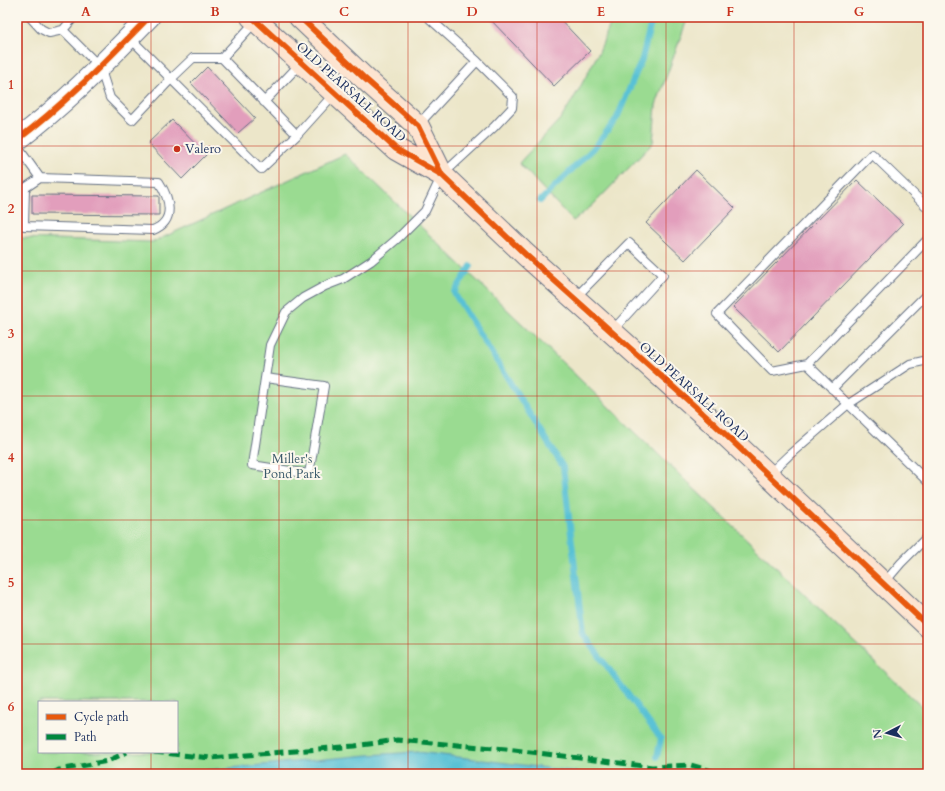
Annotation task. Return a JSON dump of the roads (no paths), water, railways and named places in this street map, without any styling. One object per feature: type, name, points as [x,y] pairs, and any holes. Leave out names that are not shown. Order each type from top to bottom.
[{"type":"main road","name":"OLD PEARSALL ROAD","points":[[300,17],[363,77],[418,126],[442,175]]},
{"type":"main road","name":"OLD PEARSALL ROAD","points":[[254,19],[396,149],[442,175],[575,299],[710,420],[928,626]]},
{"type":"street","points":[[17,140],[49,114],[100,67],[149,17]]},
{"type":"lane","points":[[30,17],[41,29],[49,33],[63,30],[74,17]]},
{"type":"lane","points":[[265,378],[324,386],[309,474],[252,465],[265,378],[270,345],[286,312],[303,298],[325,286],[343,279],[371,261],[397,239],[424,211],[442,175],[512,108],[513,97],[477,61],[430,18]]},
{"type":"lane","points":[[222,58],[254,19]]},
{"type":"lane","points":[[63,30],[100,67],[110,98],[132,120],[193,58],[222,58],[297,135]]},
{"type":"lane","points":[[129,38],[261,169],[297,135],[335,93]]},
{"type":"lane","points":[[418,126],[477,61]]},
{"type":"lane","points":[[264,102],[302,62]]},
{"type":"lane","points":[[17,146],[40,178]]},
{"type":"lane","points":[[928,208],[872,154],[716,314],[772,371],[807,364],[928,239]]},
{"type":"lane","points":[[40,178],[159,182],[167,194],[167,221],[160,227],[153,230],[24,226],[25,188],[40,178]]},
{"type":"lane","points":[[575,299],[628,243],[662,275],[611,331]]},
{"type":"lane","points":[[832,389],[928,293]]},
{"type":"lane","points":[[768,475],[847,405],[910,364],[928,360]]},
{"type":"lane","points":[[807,364],[847,405],[928,482]]},
{"type":"lane","points":[[883,584],[928,536]]},
{"type":"water","points":[[418,752],[595,774],[166,774],[368,755]]},
{"type":"waterway","points":[[540,201],[594,148],[617,118],[642,59],[649,30],[654,17]]},
{"type":"waterway","points":[[471,266],[454,293],[563,467],[583,634],[661,739],[657,757]]},
{"type":"place","name":"Valero","points":[[177,149]]},
{"type":"park label","name":"Miller's Pond Park","points":[[292,466]]}]
